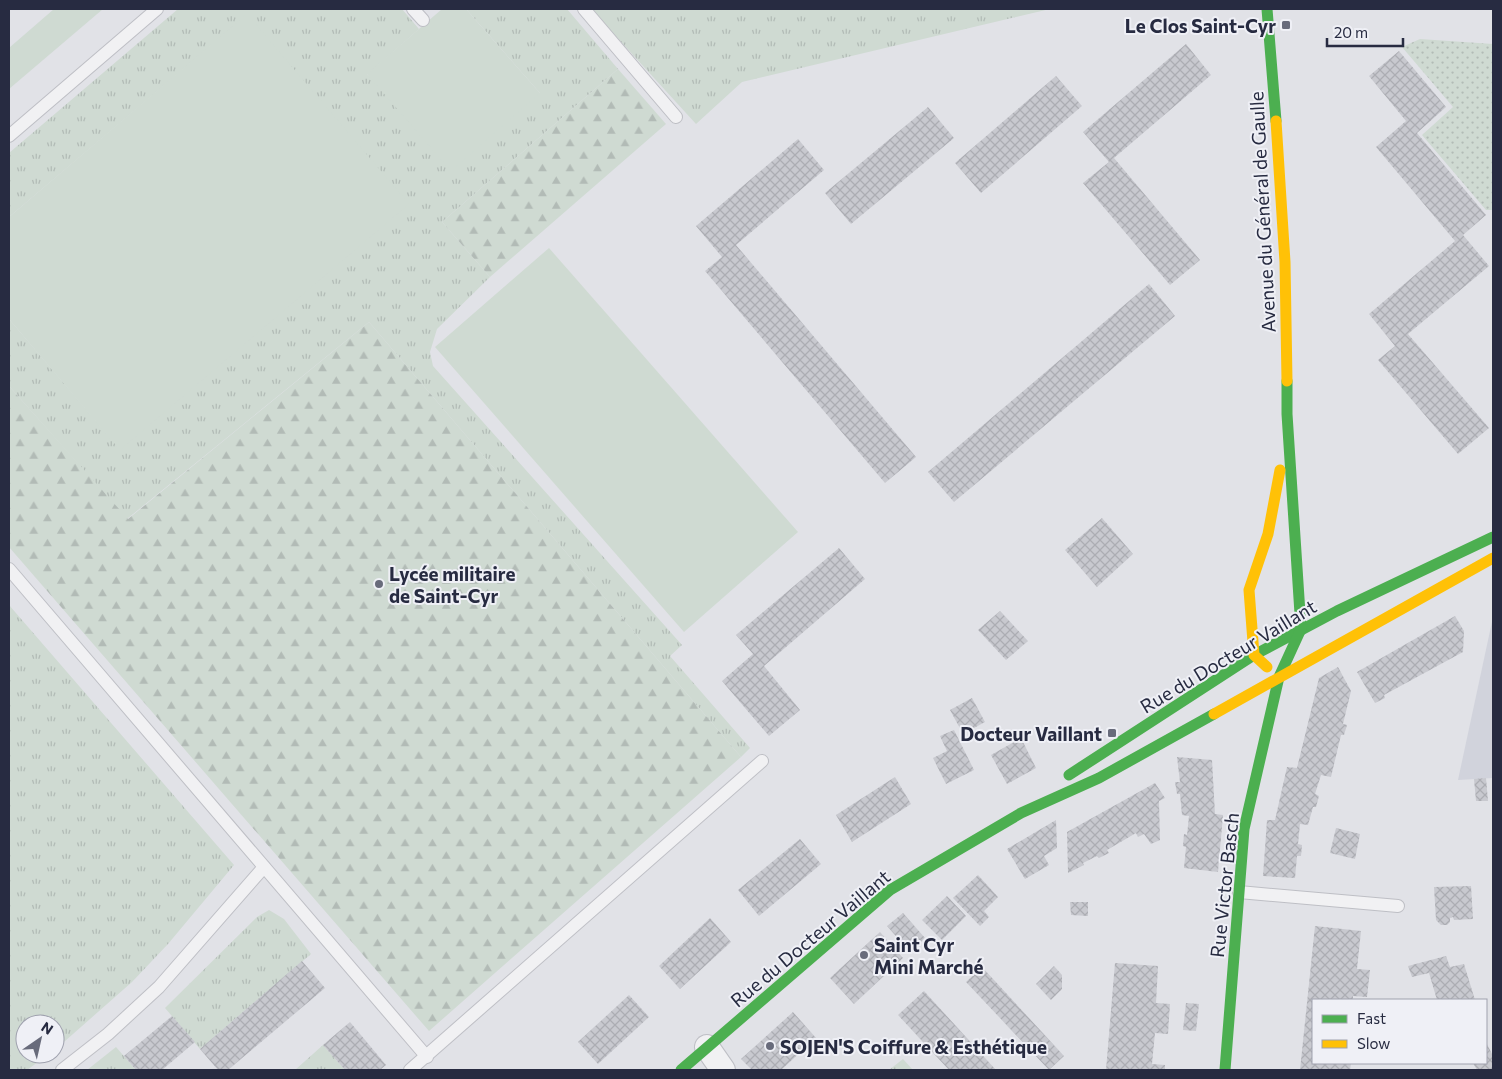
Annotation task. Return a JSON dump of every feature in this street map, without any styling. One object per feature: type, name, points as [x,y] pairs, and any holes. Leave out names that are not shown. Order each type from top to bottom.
[{"type":"main road","name":"Avenue du Général de Gaulle","points":[[1267,9],[1280,164],[1285,262],[1287,414],[1301,629],[1279,677]]},
{"type":"main road","name":"Avenue du Général de Gaulle","points":[[1254,655],[1249,590],[1268,534],[1277,488],[1287,414]]},
{"type":"main road","name":"Rue du Docteur Vaillant","points":[[1021,813],[1058,784],[1254,655],[1301,629],[1493,537]]},
{"type":"main road","name":"Rue du Docteur Vaillant","points":[[681,1070],[890,890],[1021,813],[1099,778],[1493,558]]},
{"type":"main road","points":[[1254,655],[1279,677]]},
{"type":"main road","name":"Rue Victor Basch","points":[[1225,1070],[1244,829],[1279,677]]},
{"type":"street","points":[[707,1047],[723,1070]]},
{"type":"lane","points":[[9,136],[158,9]]},
{"type":"lane","points":[[413,9],[423,20]]},
{"type":"lane","points":[[584,9],[676,117]]},
{"type":"lane","points":[[9,569],[427,1057]]},
{"type":"lane","points":[[410,1070],[762,761]]},
{"type":"lane","points":[[62,1070],[108,1034],[159,986],[264,868]]},
{"type":"lane","points":[[1239,892],[1398,906]]},
{"type":"shaded area","points":[[1493,617],[1493,778],[1458,780]]},
{"type":"green space","points":[[54,9],[103,9],[9,89],[9,48]]},
{"type":"green space","points":[[178,9],[402,9],[419,29],[367,75],[540,93],[466,9],[567,9],[618,69],[442,222],[490,277],[437,329],[430,352],[433,366],[682,645],[670,656],[750,748],[741,757],[369,322],[127,519],[9,386],[9,319],[120,449],[247,15],[9,217],[9,153]]},
{"type":"green space","points":[[442,9],[466,9],[540,93],[451,171],[367,74]]},
{"type":"green space","points":[[591,9],[1050,9],[742,82],[696,124]]},
{"type":"green space","points":[[247,14],[409,204],[120,450],[9,319],[9,217]]},
{"type":"green space","points":[[1420,39],[1493,44],[1493,210],[1486,210],[1422,135],[1453,107],[1402,47]]},
{"type":"green space","points":[[618,69],[666,124],[490,277],[442,222]]},
{"type":"green space","points":[[549,248],[798,532],[684,632],[435,347]]},
{"type":"green space","points":[[369,322],[741,757],[429,1031],[9,547],[9,386],[128,519]]},
{"type":"green space","points":[[9,605],[234,865],[168,944],[132,982],[65,1041],[65,1014],[15,1014],[15,1064],[35,1064],[27,1070],[9,1070]]},
{"type":"green space","points":[[269,910],[284,919],[311,954],[200,1049],[165,1008],[257,917]]},
{"type":"green space","points":[[323,1045],[345,1070],[295,1070]]},
{"type":"green space","points":[[116,1047],[136,1070],[87,1070]]},
{"type":"green space","points":[[903,1059],[913,1070],[889,1070]]},
{"type":"building","points":[[1186,44],[1211,75],[1114,158],[1200,260],[1170,285],[1083,183],[1109,162],[1083,132]]},
{"type":"building","points":[[1399,51],[1446,107],[1417,133],[1486,215],[1463,235],[1489,266],[1408,334],[1489,428],[1458,454],[1378,360],[1395,346],[1369,314],[1455,241],[1376,147],[1406,121],[1369,76]]},
{"type":"building","points":[[1056,76],[1082,106],[981,193],[955,163]]},
{"type":"building","points":[[928,107],[954,138],[851,224],[825,193]]},
{"type":"building","points":[[798,139],[824,170],[736,245],[916,457],[885,483],[705,271],[722,257],[696,226]]},
{"type":"building","points":[[1149,284],[1175,316],[954,502],[928,472]]},
{"type":"building","points":[[1102,518],[1133,554],[1097,587],[1065,550]]},
{"type":"building","points":[[839,548],[865,579],[764,666],[800,710],[769,736],[722,681],[753,654],[736,635]]},
{"type":"building","points":[[1000,611],[1028,641],[1006,660],[978,630]]},
{"type":"building","points":[[1455,616],[1464,631],[1463,652],[1384,695],[1385,698],[1375,703],[1357,672]]},
{"type":"building","points":[[1338,667],[1351,691],[1343,724],[1347,725],[1344,735],[1341,735],[1331,777],[1321,775],[1315,794],[1319,796],[1316,807],[1313,807],[1308,825],[1300,824],[1298,844],[1302,845],[1301,856],[1297,856],[1295,878],[1263,876],[1267,820],[1275,820],[1287,767],[1297,768],[1319,678]]},
{"type":"building","points":[[972,698],[985,722],[963,734],[950,710]]},
{"type":"building","points":[[954,730],[974,770],[946,784],[933,758],[947,751],[940,736]]},
{"type":"building","points":[[1021,738],[1036,768],[1007,784],[991,755]]},
{"type":"building","points":[[1177,757],[1212,760],[1215,814],[1223,815],[1218,872],[1184,868],[1186,847],[1183,846],[1184,834],[1187,835],[1189,816],[1182,815],[1180,794],[1177,794],[1175,782],[1180,782]]},
{"type":"building","points":[[895,777],[911,804],[852,842],[836,815]]},
{"type":"building","points":[[1486,778],[1488,801],[1476,801],[1474,779]]},
{"type":"building","points":[[1155,783],[1165,798],[1159,801],[1160,840],[1151,844],[1144,834],[1138,837],[1136,833],[1107,850],[1109,853],[1099,858],[1097,856],[1068,873],[1067,832]]},
{"type":"building","points":[[1056,820],[1057,848],[1044,856],[1049,865],[1025,879],[1007,849]]},
{"type":"building","points":[[1336,828],[1360,834],[1355,859],[1330,853]]},
{"type":"building","points":[[800,839],[821,864],[759,916],[738,890]]},
{"type":"building","points":[[978,875],[998,897],[984,911],[989,917],[980,926],[953,898]]},
{"type":"building","points":[[1471,886],[1473,919],[1454,920],[1453,917],[1450,918],[1450,922],[1447,925],[1441,925],[1436,920],[1434,887]]},
{"type":"building","points":[[947,896],[966,916],[942,940],[922,920]]},
{"type":"building","points":[[1070,902],[1088,902],[1088,916],[1071,915]]},
{"type":"building","points":[[903,913],[925,938],[910,952],[887,926]]},
{"type":"building","points":[[710,918],[731,942],[680,989],[659,966]]},
{"type":"building","points":[[1315,926],[1361,931],[1357,969],[1370,970],[1367,997],[1353,996],[1353,999],[1312,999],[1312,1064],[1351,1064],[1350,1070],[1300,1070]]},
{"type":"building","points":[[880,932],[903,958],[854,1004],[830,978]]},
{"type":"building","points":[[1446,956],[1450,967],[1464,964],[1475,999],[1437,999],[1429,973],[1412,977],[1408,966]]},
{"type":"building","points":[[302,961],[325,988],[228,1070],[218,1070],[200,1049]]},
{"type":"building","points":[[1115,963],[1158,966],[1156,1003],[1170,1004],[1168,1034],[1155,1033],[1152,1064],[1165,1065],[1165,1070],[1106,1070]]},
{"type":"building","points":[[1054,966],[1062,975],[1062,989],[1051,1000],[1036,984]]},
{"type":"building","points":[[982,967],[1064,1056],[1049,1070],[966,982]]},
{"type":"building","points":[[924,991],[996,1070],[949,1070],[898,1015]]},
{"type":"building","points":[[629,995],[649,1017],[598,1064],[578,1042]]},
{"type":"building","points":[[1186,1003],[1199,1004],[1196,1031],[1183,1030]]},
{"type":"building","points":[[793,1012],[816,1038],[781,1070],[752,1070],[741,1059]]},
{"type":"building","points":[[172,1016],[195,1042],[162,1070],[136,1070],[124,1056]]},
{"type":"building","points":[[350,1022],[386,1065],[380,1070],[345,1070],[323,1045]]},
{"type":"building","points":[[1487,1044],[1493,1056],[1493,1070],[1477,1070],[1474,1064],[1487,1064]]},
{"type":"traffic: fast","points":[[1267,9],[1276,121]]},
{"type":"traffic: fast","points":[[1225,1070],[1244,829],[1279,677],[1301,629],[1287,414],[1287,381]]},
{"type":"traffic: fast","points":[[1069,775],[1254,655],[1337,611],[1493,537]]},
{"type":"traffic: fast","points":[[681,1070],[890,890],[1021,813],[1099,778],[1214,714]]},
{"type":"traffic: slow","points":[[1276,121],[1285,262],[1287,381]]},
{"type":"traffic: slow","points":[[1267,667],[1254,655],[1249,590],[1268,534],[1280,470]]},
{"type":"traffic: slow","points":[[1214,714],[1493,558]]},
{"type":"place","name":"Le Clos Saint-Cyr","points":[[1286,25]]},
{"type":"place","name":"Lycée militaire de Saint-Cyr","points":[[379,584]]},
{"type":"place","name":"Docteur Vaillant","points":[[1112,733]]},
{"type":"place","name":"Saint Cyr Mini Marché","points":[[864,955]]},
{"type":"place","name":"SOJEN'S Coiffure & Esthétique","points":[[770,1046]]}]
